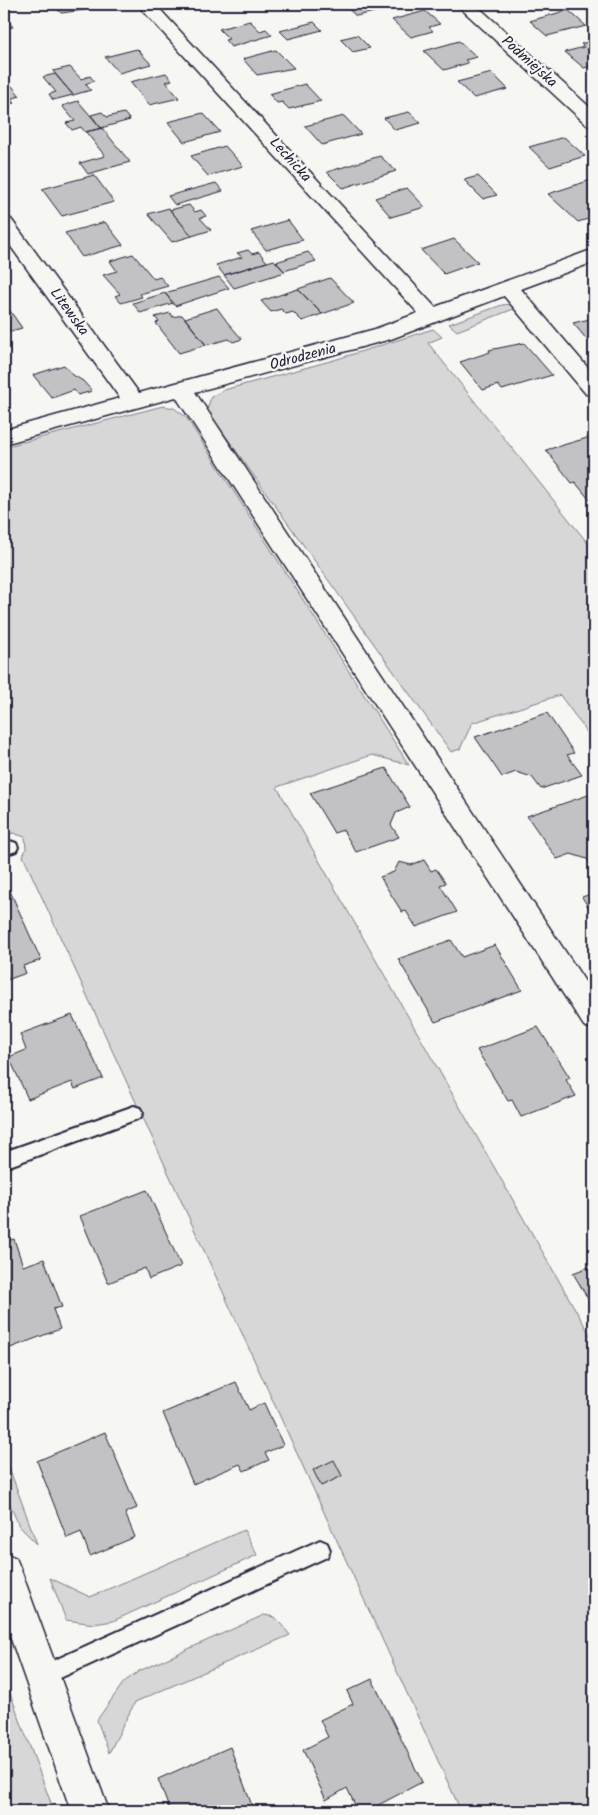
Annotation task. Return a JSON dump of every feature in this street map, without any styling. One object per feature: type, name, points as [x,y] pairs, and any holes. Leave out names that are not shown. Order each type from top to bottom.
[{"type":"street","name":"Lechicka","points":[[146,4],[433,317]]},
{"type":"street","name":"Podmiejska","points":[[465,4],[594,121]]},
{"type":"street","name":"Litewska","points":[[4,223],[134,402]]},
{"type":"street","name":"Odrodzenia","points":[[4,437],[366,339],[433,317],[594,255]]},
{"type":"street","points":[[508,288],[594,389]]},
{"type":"street","points":[[182,389],[594,1018]]},
{"type":"street","points":[[4,1570],[90,1811]]},
{"type":"lane","points":[[4,1160],[134,1113]]},
{"type":"lane","points":[[42,1676],[320,1550]]},
{"type":"shaded area","points":[[510,304],[516,308],[457,331],[449,324],[502,305]]},
{"type":"shaded area","points":[[433,329],[442,337],[428,343],[594,551],[594,742],[560,695],[472,723],[460,749],[451,752],[207,410],[211,397],[224,390],[334,360]]},
{"type":"shaded area","points":[[163,406],[174,408],[186,417],[409,765],[372,755],[277,787],[594,1342],[594,1811],[461,1811],[23,856],[26,849],[25,837],[13,833],[4,836],[4,447]]},
{"type":"shaded area","points":[[4,1454],[37,1544],[19,1526],[4,1490]]},
{"type":"shaded area","points":[[244,1530],[257,1555],[113,1621],[94,1624],[66,1620],[50,1578],[90,1597]]},
{"type":"shaded area","points":[[264,1615],[275,1617],[290,1635],[135,1702],[109,1753],[97,1720],[124,1682],[139,1671]]},
{"type":"shaded area","points":[[4,1677],[54,1811],[4,1811]]},
{"type":"building","points":[[53,4],[96,4],[81,8],[84,10],[61,13]]},
{"type":"building","points":[[343,4],[392,4],[376,8],[379,11],[356,16]]},
{"type":"building","points":[[568,10],[586,26],[547,36],[530,21]]},
{"type":"building","points":[[425,11],[440,24],[429,27],[433,31],[411,37],[392,20]]},
{"type":"building","points":[[4,16],[13,27],[4,29]]},
{"type":"building","points":[[250,21],[260,31],[266,29],[272,35],[231,47],[225,40],[229,39],[219,29]]},
{"type":"building","points":[[314,22],[322,30],[288,39],[280,31]]},
{"type":"building","points":[[357,35],[370,48],[353,52],[340,39]]},
{"type":"building","points":[[594,40],[594,65],[584,68],[565,52],[584,47],[581,44]]},
{"type":"building","points":[[459,41],[477,57],[465,60],[468,63],[444,70],[424,51]]},
{"type":"building","points":[[137,49],[151,64],[119,73],[105,57]]},
{"type":"building","points":[[276,50],[294,68],[257,75],[243,59]]},
{"type":"building","points":[[70,67],[81,79],[90,76],[94,81],[85,84],[91,90],[73,95],[53,71]]},
{"type":"building","points":[[166,73],[172,80],[166,82],[179,98],[149,105],[130,82]]},
{"type":"building","points":[[492,73],[508,89],[474,98],[457,82]]},
{"type":"building","points":[[55,74],[73,95],[53,100],[49,94],[56,92],[43,77]]},
{"type":"building","points":[[305,84],[321,101],[289,109],[282,102],[277,103],[269,94]]},
{"type":"building","points":[[12,86],[20,96],[10,99],[14,103],[4,106],[4,88]]},
{"type":"building","points":[[78,101],[102,128],[85,132],[81,127],[72,130],[66,123],[75,121],[62,106]]},
{"type":"building","points":[[102,112],[107,117],[124,113],[130,120],[101,128],[91,115]]},
{"type":"building","points":[[409,112],[421,123],[395,130],[384,118]]},
{"type":"building","points":[[203,113],[220,132],[184,142],[168,122]]},
{"type":"building","points":[[344,116],[361,134],[322,145],[305,126]]},
{"type":"building","points":[[102,128],[130,162],[88,174],[80,163],[105,156],[86,132]]},
{"type":"building","points":[[564,137],[585,156],[550,167],[529,147]]},
{"type":"building","points":[[225,146],[243,166],[208,176],[191,156]]},
{"type":"building","points":[[380,156],[396,171],[343,188],[327,172]]},
{"type":"building","points":[[94,175],[114,202],[62,216],[42,189]]},
{"type":"building","points":[[478,176],[497,195],[483,199],[464,180]]},
{"type":"building","points":[[594,179],[594,217],[578,222],[548,194]]},
{"type":"building","points":[[216,183],[223,191],[175,205],[168,196]]},
{"type":"building","points":[[407,188],[425,207],[391,217],[375,198]]},
{"type":"building","points":[[189,205],[195,212],[201,210],[206,216],[200,218],[211,230],[192,236],[170,210]]},
{"type":"building","points":[[169,208],[192,236],[172,242],[148,214]]},
{"type":"building","points":[[288,220],[303,240],[266,250],[251,231]]},
{"type":"building","points":[[105,222],[123,245],[82,257],[65,233]]},
{"type":"building","points":[[454,239],[478,262],[444,274],[421,250]]},
{"type":"building","points":[[248,250],[252,254],[259,252],[267,262],[224,275],[216,265],[242,257],[237,253]]},
{"type":"building","points":[[308,252],[316,261],[284,271],[276,262]]},
{"type":"building","points":[[133,254],[154,279],[160,277],[168,286],[140,294],[142,297],[121,303],[115,296],[120,294],[103,275],[117,271],[110,261]]},
{"type":"building","points":[[274,260],[285,272],[234,288],[224,275]]},
{"type":"building","points":[[219,277],[229,288],[175,306],[165,293]]},
{"type":"building","points":[[330,278],[354,303],[322,314],[298,289]]},
{"type":"building","points":[[298,289],[322,314],[302,321],[293,312],[286,314],[281,309],[271,312],[261,301]]},
{"type":"building","points":[[165,293],[173,303],[140,313],[133,303]]},
{"type":"building","points":[[6,305],[22,328],[4,333],[4,306]]},
{"type":"building","points":[[217,308],[242,339],[233,342],[229,339],[206,345],[185,318]]},
{"type":"building","points":[[170,313],[173,317],[182,315],[206,345],[179,353],[156,323],[159,322],[155,317]]},
{"type":"building","points":[[594,318],[594,348],[573,323]]},
{"type":"building","points":[[524,343],[552,375],[502,390],[498,385],[483,390],[460,362],[490,352],[489,350]]},
{"type":"building","points":[[64,365],[92,391],[78,395],[74,390],[52,398],[33,375]]},
{"type":"building","points":[[594,436],[593,504],[575,482],[572,483],[546,450]]},
{"type":"building","points":[[547,713],[574,753],[567,755],[582,775],[541,789],[532,777],[516,772],[502,777],[475,737]]},
{"type":"building","points":[[386,768],[410,807],[396,813],[391,825],[399,837],[356,852],[343,830],[334,833],[310,793]]},
{"type":"building","points":[[594,793],[594,870],[587,859],[571,854],[557,859],[527,816]]},
{"type":"building","points":[[424,860],[431,871],[436,869],[446,883],[440,885],[457,912],[416,927],[406,911],[402,912],[380,877],[394,872],[399,862],[411,865]]},
{"type":"building","points":[[10,891],[41,960],[23,966],[26,973],[4,981],[4,893]]},
{"type":"building","points":[[594,893],[594,916],[582,897]]},
{"type":"building","points":[[451,940],[462,957],[495,945],[522,990],[435,1022],[398,959]]},
{"type":"building","points":[[72,1015],[103,1078],[75,1089],[72,1082],[28,1099],[9,1057],[26,1050],[20,1034]]},
{"type":"building","points":[[538,1027],[570,1078],[566,1080],[576,1096],[521,1117],[512,1100],[508,1101],[477,1050]]},
{"type":"building","points":[[147,1190],[181,1266],[149,1279],[145,1268],[108,1283],[80,1216]]},
{"type":"building","points":[[14,1239],[23,1266],[44,1259],[62,1307],[53,1309],[60,1329],[5,1350],[4,1242]]},
{"type":"building","points":[[594,1265],[594,1309],[573,1273]]},
{"type":"building","points":[[236,1382],[249,1410],[264,1403],[283,1445],[265,1453],[269,1460],[244,1471],[240,1464],[193,1484],[163,1413]]},
{"type":"building","points":[[105,1432],[137,1508],[125,1513],[135,1537],[90,1556],[81,1532],[67,1538],[37,1461]]},
{"type":"building","points":[[334,1460],[342,1476],[321,1486],[313,1470]]},
{"type":"building","points":[[372,1679],[422,1782],[367,1811],[358,1811],[347,1788],[326,1800],[303,1750],[328,1737],[320,1720],[353,1704],[347,1691]]},
{"type":"building","points":[[230,1747],[254,1811],[170,1811],[158,1779]]}]
